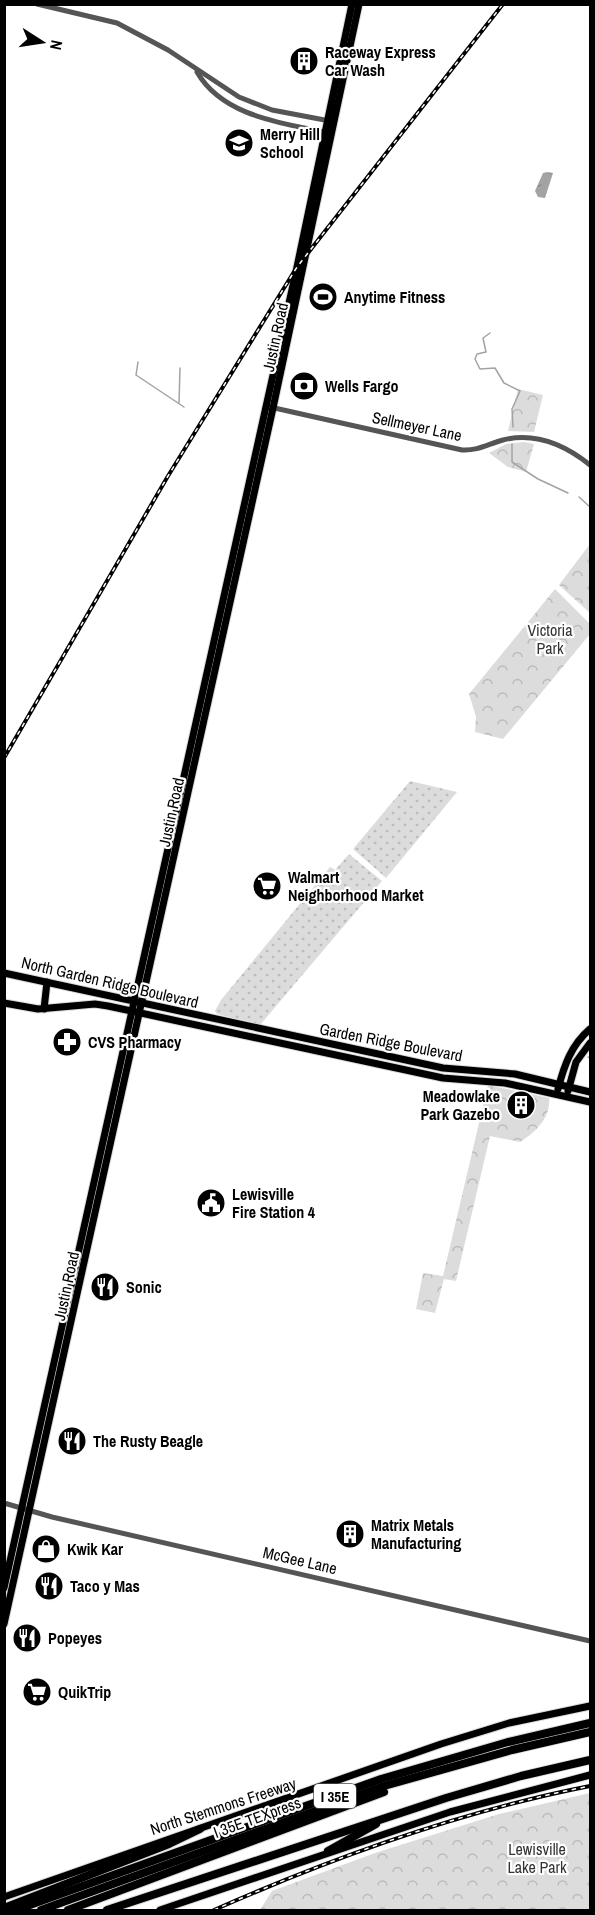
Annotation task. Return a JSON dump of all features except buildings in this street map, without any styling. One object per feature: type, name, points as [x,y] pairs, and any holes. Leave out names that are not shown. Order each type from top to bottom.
[{"type":"highway","name":"North Stemmons Freeway","points":[[16,1911],[390,1776],[508,1742],[591,1723]]},
{"type":"highway","name":"I 35E TEXpress","points":[[41,1911],[374,1790],[430,1773],[591,1732]]},
{"type":"highway","name":"I 35E","points":[[107,1911],[386,1817],[521,1776],[591,1760]]},
{"type":"highway","points":[[68,1911],[430,1773]]},
{"type":"highway","points":[[328,1851],[386,1817]]},
{"type":"highway","points":[[4,1908],[169,1844],[200,1828]]},
{"type":"main road","name":"Justin Road","points":[[4,1588],[57,1390],[175,855],[332,122],[349,36],[352,4]]},
{"type":"main road","name":"Justin Road","points":[[349,36],[359,4]]},
{"type":"main road","name":"Justin Road","points":[[4,1624],[48,1388],[110,1102],[256,453],[270,407]]},
{"type":"main road","points":[[256,453],[258,456],[256,484]]},
{"type":"main road","points":[[166,854],[175,855]]},
{"type":"main road","name":"North Garden Ridge Boulevard","points":[[4,973],[209,1018]]},
{"type":"main road","points":[[45,1009],[47,982]]},
{"type":"main road","points":[[146,987],[153,1000],[167,1009]]},
{"type":"main road","points":[[4,1003],[45,1009],[95,1004],[442,1078],[488,1080],[591,1102]]},
{"type":"main road","name":"Garden Ridge Boulevard","points":[[209,1018],[443,1068],[504,1073],[569,1087]]},
{"type":"main road","points":[[231,1023],[232,1032]]},
{"type":"main road","points":[[556,1095],[565,1063],[574,1046],[591,1029]]},
{"type":"main road","points":[[567,1097],[576,1062],[591,1043]]},
{"type":"main road","points":[[569,1087],[591,1092]]},
{"type":"main road","points":[[110,1102],[119,1102]]},
{"type":"main road","points":[[94,1179],[103,1181]]},
{"type":"main road","points":[[48,1388],[57,1390]]},
{"type":"main road","name":"North Stemmons Freeway","points":[[4,1897],[441,1744],[518,1721],[591,1706]]},
{"type":"main road","points":[[160,1911],[328,1851],[450,1812],[591,1775]]},
{"type":"street","points":[[37,4],[117,23],[168,50],[196,71],[239,97],[272,110],[332,122]]},
{"type":"street","points":[[196,71],[206,85],[223,99],[270,121],[329,133]]},
{"type":"street","points":[[270,121],[272,110]]},
{"type":"street","name":"Sellmeyer Lane","points":[[270,407],[462,450],[476,450],[510,438],[531,438],[567,448],[591,465]]},
{"type":"street","name":"McGee Lane","points":[[4,1503],[591,1641]]},
{"type":"green space","points":[[518,389],[543,395],[534,432],[508,431]]},
{"type":"green space","points":[[524,442],[534,444],[526,472],[508,467],[489,453],[506,444]]},
{"type":"green space","name":"Victoria Park","points":[[590,544],[590,613],[559,585]]},
{"type":"green space","name":"Victoria Park","points":[[555,589],[590,624],[590,634],[503,739],[475,732],[476,717],[469,694]]},
{"type":"green space","points":[[410,781],[457,792],[386,878],[353,849]]},
{"type":"green space","points":[[349,854],[382,881],[260,1025],[217,1014],[215,1011],[221,1000],[330,867],[335,870]]},
{"type":"green space","points":[[488,1085],[549,1098],[548,1111],[537,1129],[520,1142],[490,1136],[456,1281],[444,1279],[435,1313],[416,1309],[423,1273],[443,1276]]},
{"type":"green space","name":"Lewisville Lake Park","points":[[590,1793],[590,1910],[260,1910],[272,1891],[375,1853],[499,1814]]},
{"type":"water","points":[[543,173],[553,173],[545,198],[538,197],[535,191]]},
{"type":"waterway","points":[[490,333],[483,338],[486,352],[477,354],[475,359],[480,369],[495,368],[504,383],[520,391],[512,409],[513,427]]},
{"type":"waterway","points":[[138,362],[136,375],[184,407]]},
{"type":"waterway","points":[[179,403],[180,368]]},
{"type":"waterway","points":[[512,444],[512,462],[538,479],[568,493]]},
{"type":"waterway","points":[[579,497],[590,507]]},
{"type":"railway","points":[[4,758],[168,476],[297,267],[503,4]]},
{"type":"railway","points":[[214,1910],[259,1890],[399,1837],[494,1808],[590,1786]]},
{"type":"place","name":"Raceway Express Car Wash","points":[[304,61]]},
{"type":"place","name":"Merry Hill School","points":[[239,143]]},
{"type":"place","name":"Anytime Fitness","points":[[323,297]]},
{"type":"place","name":"Wells Fargo","points":[[304,386]]},
{"type":"place","name":"Walmart Neighborhood Market","points":[[267,886]]},
{"type":"place","name":"CVS Pharmacy","points":[[67,1042]]},
{"type":"place","name":"Meadowlake Park Gazebo","points":[[521,1105]]},
{"type":"place","name":"Lewisville Fire Station 4","points":[[211,1203]]},
{"type":"place","name":"Sonic","points":[[105,1287]]},
{"type":"place","name":"The Rusty Beagle","points":[[72,1441]]},
{"type":"place","name":"Matrix Metals Manufacturing","points":[[350,1534]]},
{"type":"place","name":"Kwik Kar","points":[[46,1549]]},
{"type":"place","name":"Taco y Mas","points":[[49,1586]]},
{"type":"place","name":"Popeyes","points":[[27,1638]]},
{"type":"place","name":"QuikTrip","points":[[37,1692]]}]
